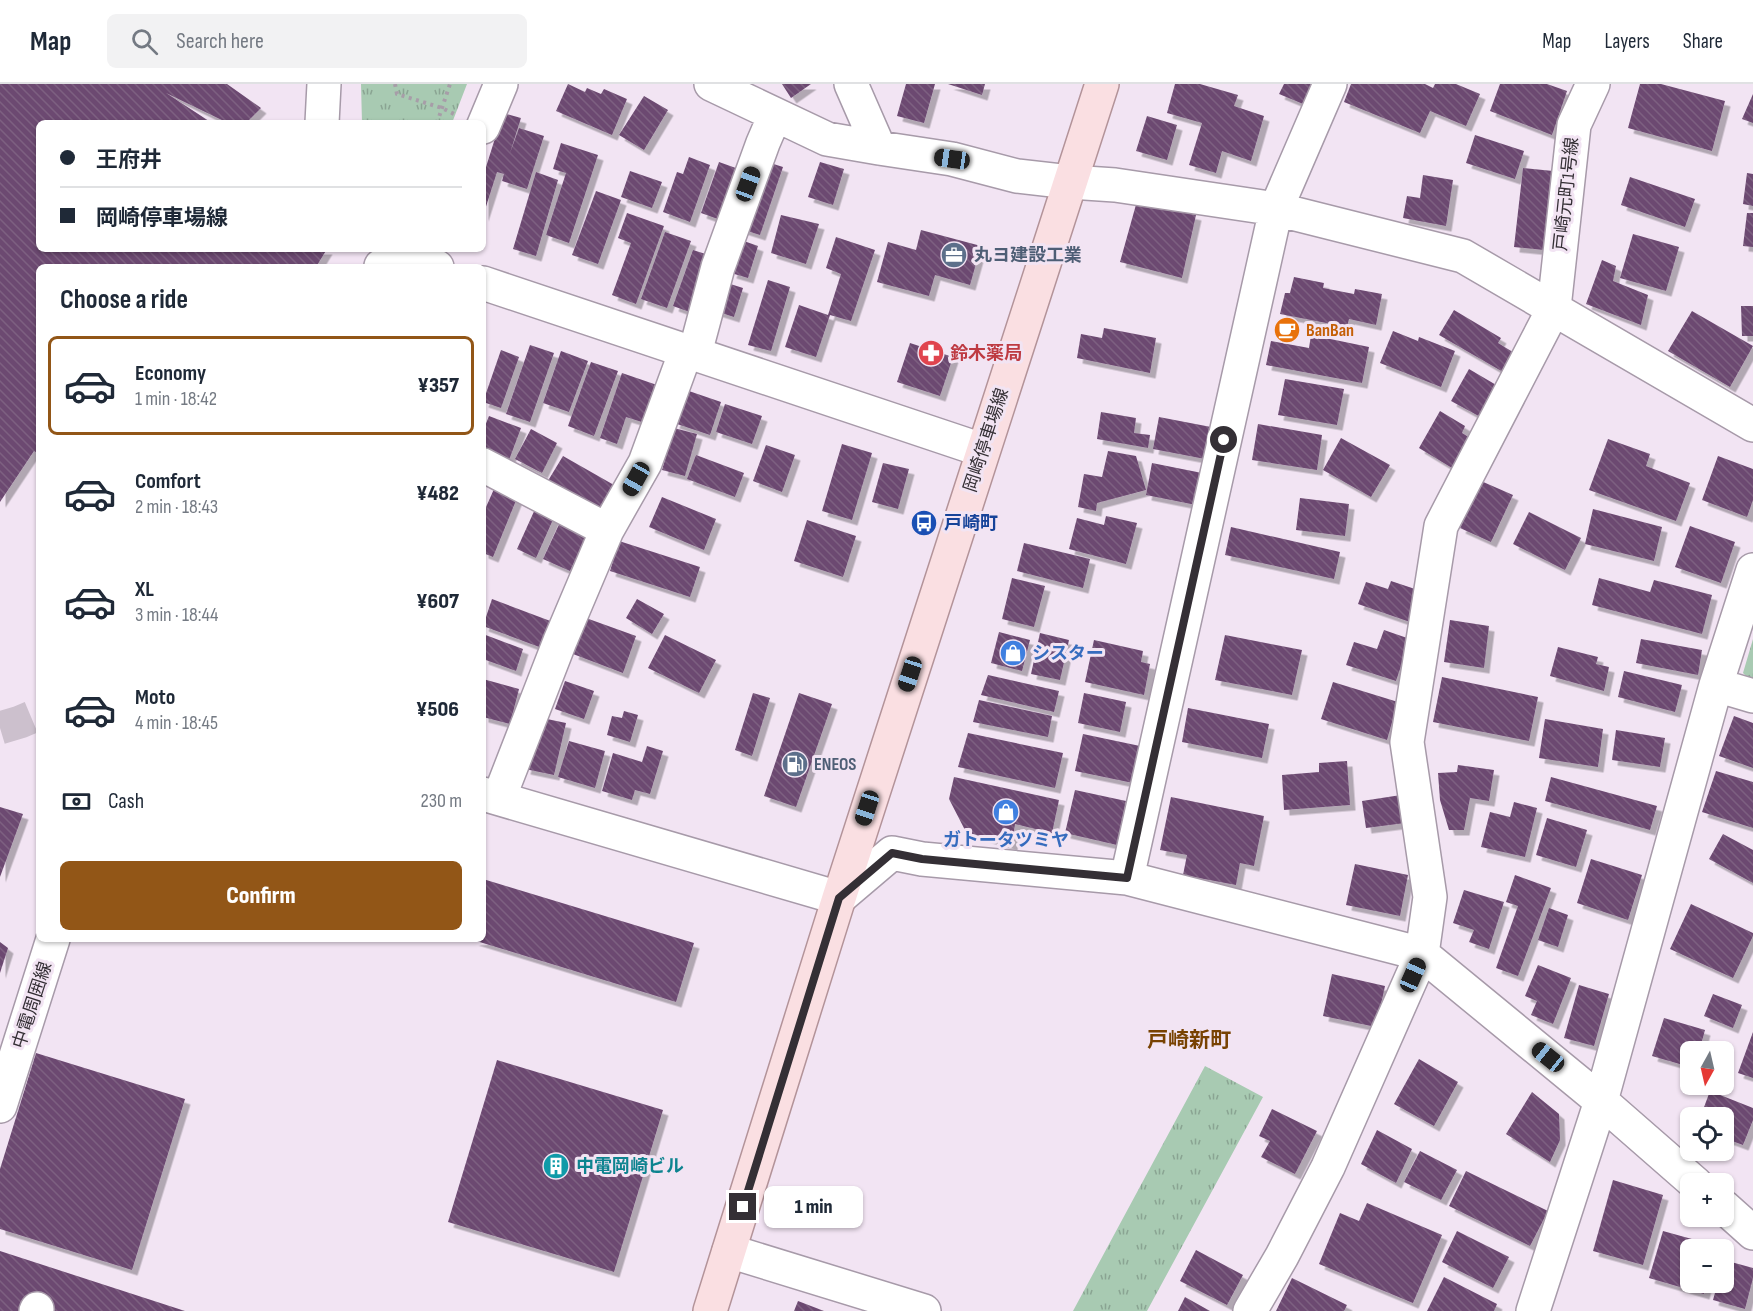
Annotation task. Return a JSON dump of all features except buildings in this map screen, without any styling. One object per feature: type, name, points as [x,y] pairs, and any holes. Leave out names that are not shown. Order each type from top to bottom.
[{"type":"main road","name":"岡崎停車場線","points":[[710,1311],[982,450],[1102,84]]},
{"type":"street","points":[[322,120],[324,84]]},
{"type":"street","points":[[474,120],[501,84]]},
{"type":"street","points":[[711,84],[827,138],[952,159],[1017,176],[1115,185],[1276,209],[1463,256],[1753,426]]},
{"type":"street","points":[[851,84],[879,148]]},
{"type":"street","points":[[1127,878],[1276,209],[1330,84]]},
{"type":"street","name":"戸崎元町1号線","points":[[1554,308],[1574,125],[1593,84]]},
{"type":"street","points":[[776,115],[763,143],[718,267],[691,352],[645,462],[607,530],[491,796],[839,898],[892,853],[922,859],[1127,878],[1422,954],[1601,1101],[1683,1173]]},
{"type":"street","points":[[381,261],[432,262]]},
{"type":"street","points":[[486,283],[982,450]]},
{"type":"street","points":[[1250,1311],[1282,1256],[1328,1167],[1422,954],[1430,897],[1407,742],[1441,526],[1554,308]]},
{"type":"street","points":[[486,467],[607,530]]},
{"type":"street","points":[[1533,1311],[1601,1101],[1716,685],[1753,570]]},
{"type":"street","points":[[1716,685],[1753,696]]},
{"type":"street","name":"中電周囲線","points":[[0,1106],[52,942]]},
{"type":"street","points":[[1734,1217],[1753,1233]]},
{"type":"street","points":[[729,1251],[924,1311]]},
{"type":"path","points":[[395,84],[396,94],[442,108],[468,120]]},
{"type":"path","points":[[438,120],[450,84]]},
{"type":"green space","points":[[361,84],[467,84],[453,120],[362,120]]},
{"type":"green space","points":[[1753,639],[1753,681],[1743,673]]},
{"type":"green space","points":[[1205,1066],[1263,1097],[1147,1311],[1073,1311]]},
{"type":"tunnel","points":[[0,728],[36,715]]},
{"type":"place","name":"丸ヨ建設工業","points":[[954,255]]},
{"type":"place","name":"BanBan","points":[[1287,330]]},
{"type":"place","name":"鈴木薬局","points":[[931,353]]},
{"type":"place","name":"戸崎町","points":[[924,523]]},
{"type":"place","name":"シスター","points":[[1013,653]]},
{"type":"place","name":"ENEOS","points":[[795,764]]},
{"type":"place","name":"ガトータツミヤ","points":[[1006,812]]},
{"type":"place","name":"中電岡崎ビル","points":[[556,1166]]},
{"type":"district","name":"戸崎新町","points":[[1189,1040]]},
{"type":"route","points":[[743,1207],[839,898],[892,853],[922,859],[1127,878],[1224,440]]}]
